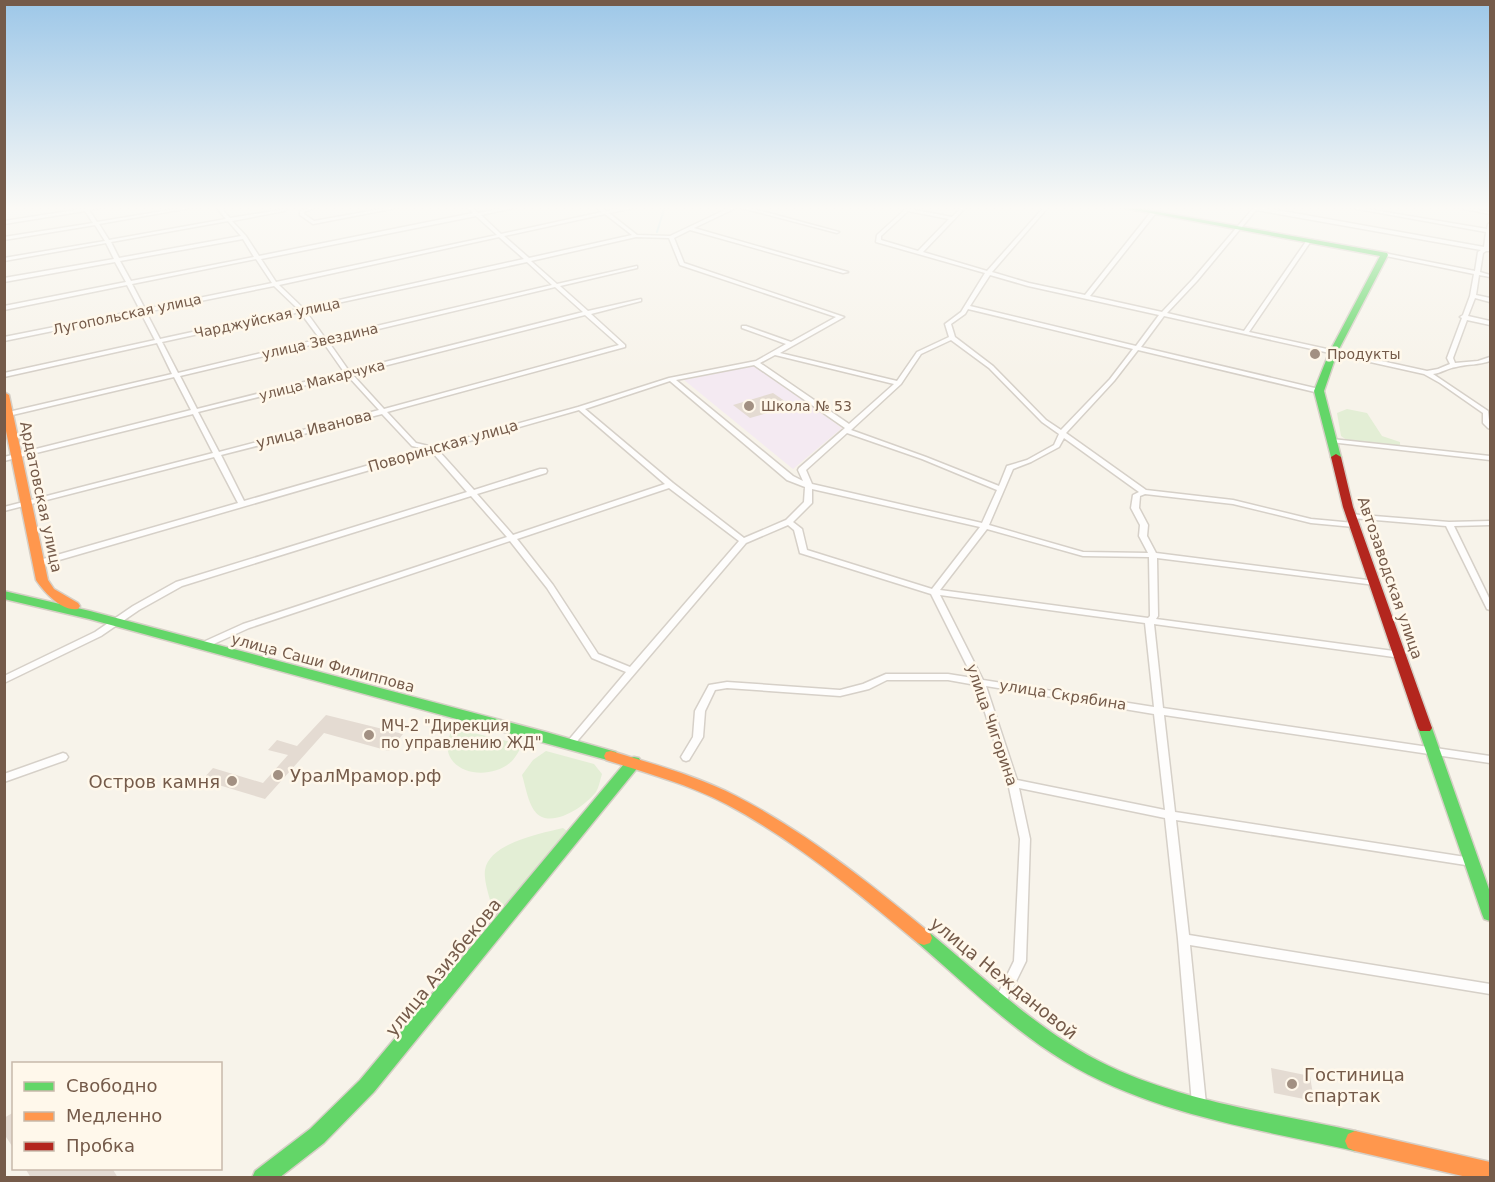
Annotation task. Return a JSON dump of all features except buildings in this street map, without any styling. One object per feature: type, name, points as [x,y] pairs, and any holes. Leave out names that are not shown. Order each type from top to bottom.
[{"type":"main road","points":[[1319,391],[1333,353],[1381,261]]},
{"type":"main road","name":"Автозаводская улица","points":[[1319,391],[1353,521],[1401,655],[1432,752],[1491,914]]},
{"type":"main road","name":"Ардатовская улица","points":[[4,396],[42,580],[50,592],[90,615]]},
{"type":"main road","points":[[7,596],[27,592],[42,580]]},
{"type":"main road","name":"улица Саши Филиппова","points":[[7,596],[204,645],[634,762]]},
{"type":"main road","name":"улица Неждановой","points":[[634,762],[672,775],[730,800],[794,838],[899,917],[1000,1002],[1072,1056],[1128,1083],[1200,1105],[1491,1172]]},
{"type":"main road","name":"улица Азизбекова","points":[[262,1178],[317,1136],[367,1086],[634,762]]},
{"type":"street","points":[[4,280],[105,261]]},
{"type":"street","points":[[118,261],[242,504]]},
{"type":"street","points":[[4,308],[242,261]]},
{"type":"street","points":[[260,261],[275,284],[302,310],[348,373],[414,445],[433,449],[512,537],[550,587],[595,656],[631,670]]},
{"type":"street","name":"Лугопольская улица","points":[[4,339],[380,261]]},
{"type":"street","name":"Чарджуйская улица","points":[[4,375],[524,261]]},
{"type":"street","points":[[530,261],[589,313]]},
{"type":"street","name":"Поворинская улица","points":[[39,564],[580,408],[671,379],[754,362],[841,317],[682,264],[681,261]]},
{"type":"street","points":[[807,261],[845,272]]},
{"type":"street","points":[[947,261],[1028,284],[1426,373],[1449,384],[1475,405],[1488,412],[1486,423],[1491,427]]},
{"type":"street","points":[[998,261],[988,273],[963,313],[948,324],[952,338],[991,367],[1044,421],[1063,432],[1086,453],[1144,492],[1233,502],[1311,521],[1491,523]]},
{"type":"street","points":[[1087,296],[1115,261]]},
{"type":"street","points":[[934,592],[985,526],[1010,468],[1057,446],[1063,432],[1112,380],[1163,314],[1210,261]]},
{"type":"street","points":[[1246,332],[1296,261]]},
{"type":"street","points":[[1414,261],[1491,276]]},
{"type":"street","points":[[1453,365],[1450,358],[1463,317],[1473,296],[1479,261]]},
{"type":"street","name":"улица Звездина","points":[[7,415],[635,267]]},
{"type":"street","points":[[1473,296],[1491,300]]},
{"type":"street","name":"улица Макарчука","points":[[4,459],[639,300]]},
{"type":"street","points":[[966,307],[1319,391]]},
{"type":"street","name":"улица Иванова","points":[[4,509],[384,411],[623,346],[589,313]]},
{"type":"street","points":[[1463,317],[1491,323]]},
{"type":"street","points":[[744,327],[791,344]]},
{"type":"street","points":[[570,744],[742,541],[789,522],[807,503],[809,486],[802,470],[899,383],[919,353],[952,338]]},
{"type":"street","points":[[773,353],[899,383]]},
{"type":"street","points":[[1426,373],[1440,371],[1453,365],[1479,363],[1491,359]]},
{"type":"street","points":[[754,362],[849,429],[1000,489]]},
{"type":"street","points":[[671,379],[789,478],[809,486],[985,526],[1083,554],[1153,555],[1375,583]]},
{"type":"street","points":[[580,408],[669,485],[742,541]]},
{"type":"street","points":[[1332,441],[1491,458]]},
{"type":"street","points":[[4,681],[98,634],[179,584],[543,471]]},
{"type":"street","points":[[204,645],[246,626],[669,485]]},
{"type":"street","points":[[1144,492],[1137,495],[1135,508],[1144,525],[1143,536],[1153,555],[1154,616],[1149,622],[1200,1105]]},
{"type":"street","points":[[789,522],[798,529],[803,551],[934,592],[1401,655]]},
{"type":"street","points":[[1449,524],[1490,604]]},
{"type":"street","name":"улица Чигорина","points":[[934,592],[980,682],[1013,783],[1025,839],[1020,961],[1000,1002]]},
{"type":"street","name":"улица Скрябина","points":[[686,757],[698,737],[700,711],[712,687],[727,685],[840,693],[866,687],[886,677],[948,677],[1159,711],[1491,759]]},
{"type":"street","points":[[4,778],[63,757]]},
{"type":"street","points":[[1013,783],[1171,814],[1472,862]]},
{"type":"street","points":[[1184,939],[1491,989]]},
{"type":"shaded area","points":[[754,366],[842,428],[793,469],[684,380]]},
{"type":"green space","points":[[1347,409],[1367,413],[1382,436],[1400,442],[1400,447],[1362,445],[1341,436],[1337,413]]},
{"type":"green space","points":[[453,728],[523,745],[512,761],[501,768],[488,772],[475,772],[454,763],[449,754],[448,742]]},
{"type":"green space","points":[[546,751],[594,764],[602,774],[592,797],[572,812],[556,818],[542,817],[534,810],[522,775],[533,760]]},
{"type":"green space","points":[[563,828],[567,831],[496,920],[485,881],[485,870],[489,861],[506,846]]},
{"type":"traffic: fast","points":[[1336,457],[1319,391],[1333,353],[1381,261]]},
{"type":"traffic: fast","points":[[4,595],[90,615],[611,756]]},
{"type":"traffic: fast","points":[[1425,728],[1490,914]]},
{"type":"traffic: fast","points":[[262,1178],[317,1136],[367,1086],[634,762]]},
{"type":"traffic: fast","points":[[924,938],[1032,1029],[1102,1072],[1136,1086],[1209,1109],[1355,1141]]},
{"type":"traffic: slow","points":[[4,395],[42,580],[50,592],[74,606]]},
{"type":"traffic: slow","points":[[611,756],[702,787],[757,815],[831,864],[924,938]]},
{"type":"traffic: slow","points":[[1355,1141],[1490,1172]]},
{"type":"traffic: jam","points":[[1336,457],[1348,507],[1425,728]]},
{"type":"place","name":"Продукты","points":[[1315,354]]},
{"type":"place","name":"Школа № 53","points":[[749,406]]},
{"type":"place","name":"МЧ-2 \"Дирекция по управлению ЖД\"","points":[[369,735]]},
{"type":"place","name":"УралМрамор.рф","points":[[278,775]]},
{"type":"place","name":"Остров камня","points":[[232,781]]},
{"type":"place","name":"Гостиница спартак","points":[[1292,1084]]}]
